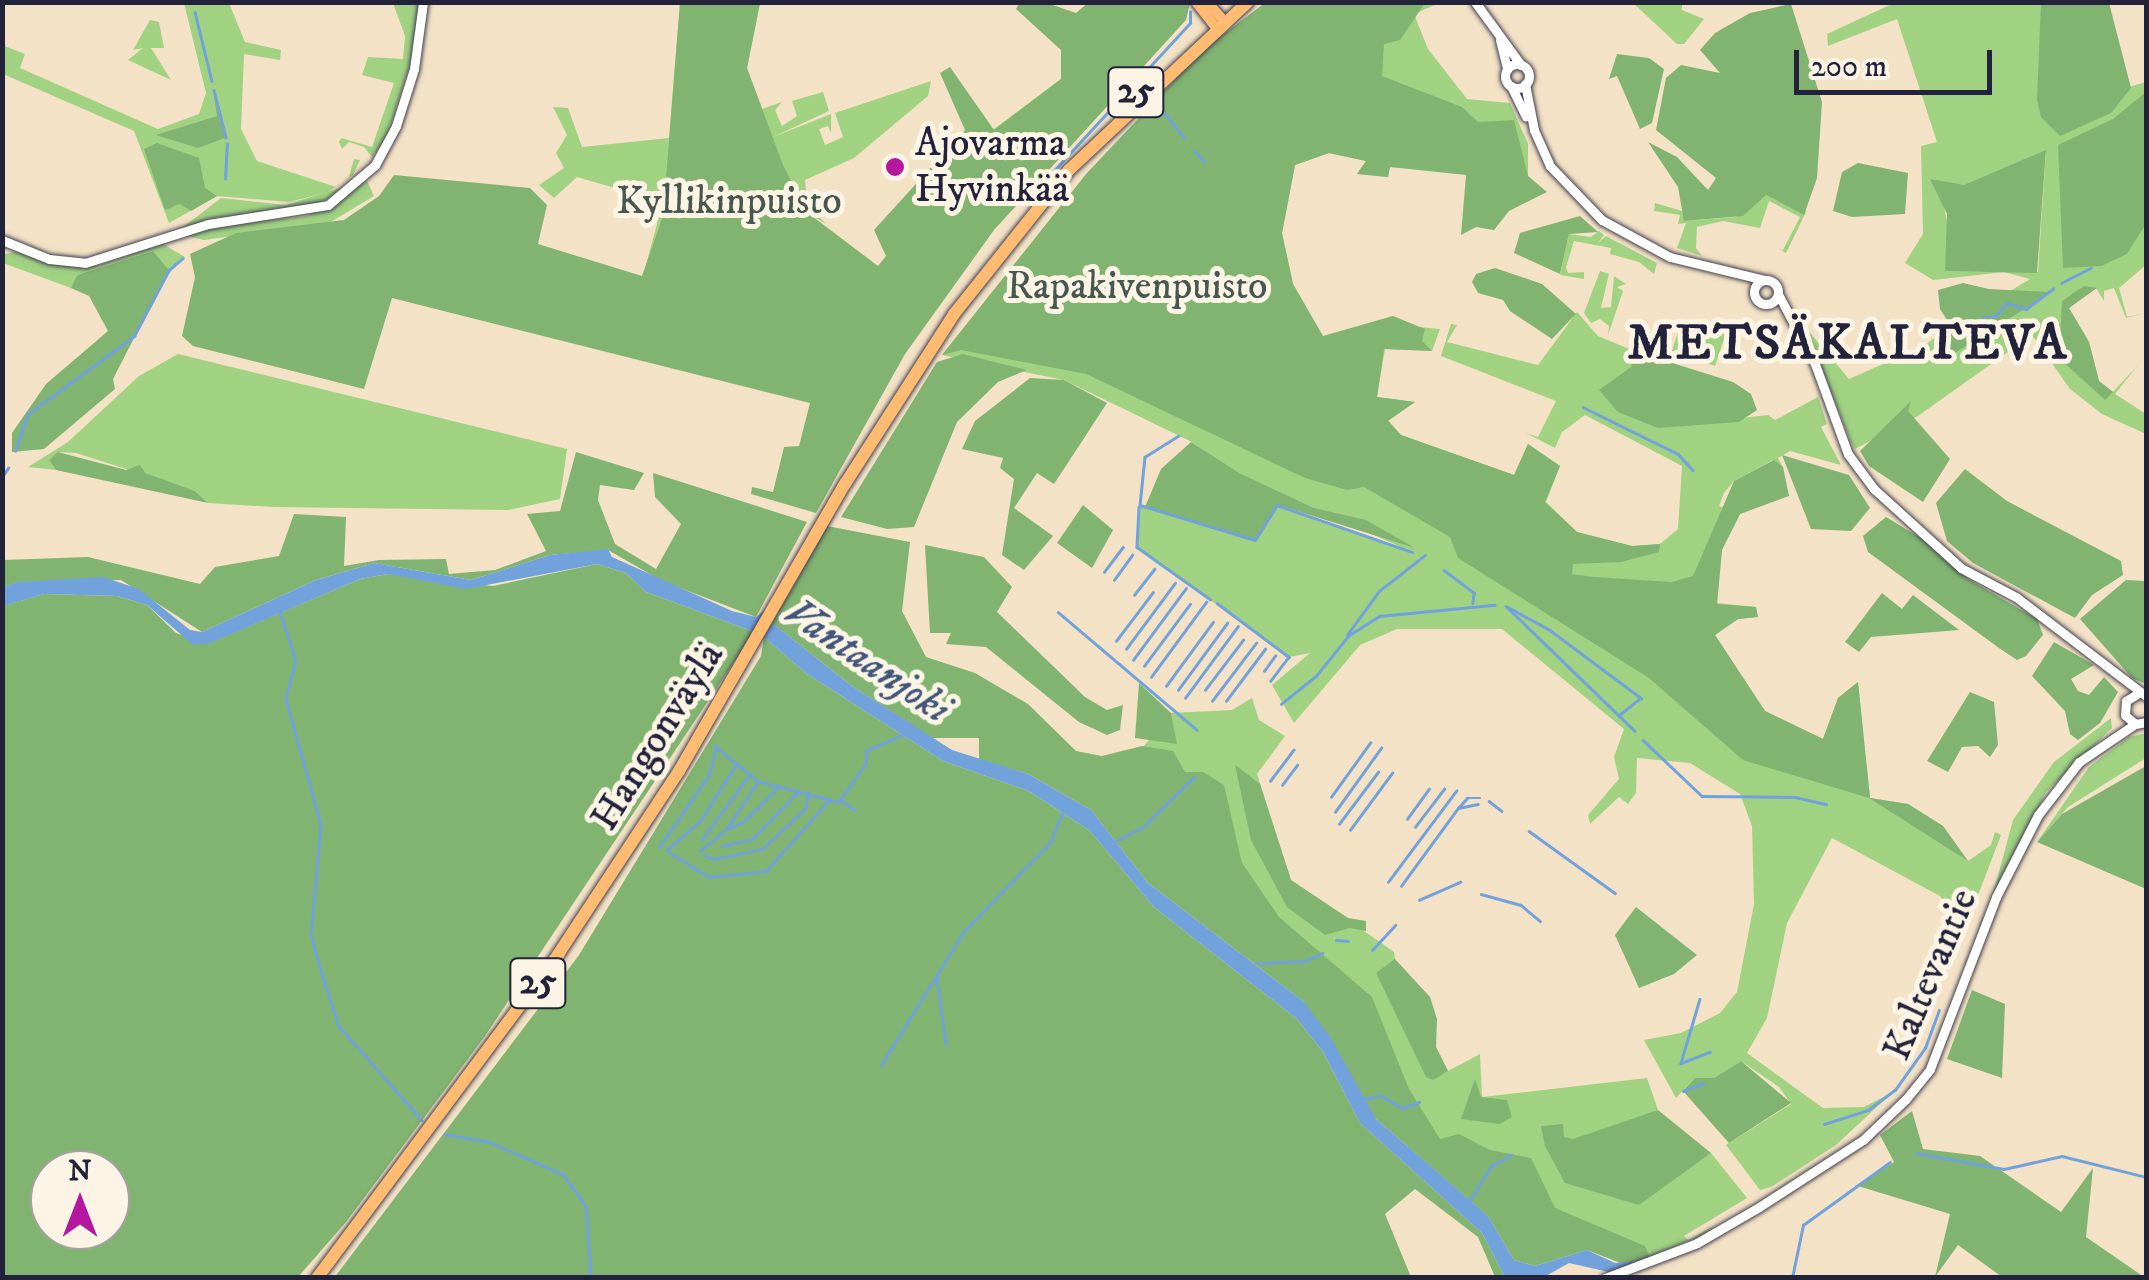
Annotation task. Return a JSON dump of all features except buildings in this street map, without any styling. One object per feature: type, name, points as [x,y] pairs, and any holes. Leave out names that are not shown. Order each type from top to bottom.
[{"type":"highway","name":"Hangonväylä","points":[[317,1278],[559,954],[737,672],[926,355],[1069,170],[1236,2]]},
{"type":"highway","name":"Hangonväylä","points":[[1218,22],[1248,2]]},
{"type":"main road","points":[[1196,2],[1218,22]]},
{"type":"main road","points":[[1207,2],[1218,22]]},
{"type":"street","points":[[2,240],[49,259],[84,262],[228,220],[310,212],[352,189],[375,165],[400,116],[424,2]]},
{"type":"street","points":[[1475,2],[1528,72],[1525,84],[1532,122]]},
{"type":"street","points":[[1500,38],[1510,86],[1556,174],[1610,226],[1665,255],[1765,280],[1778,294],[1837,429],[1874,489],[1961,568],[2016,596],[2116,679],[2144,695],[2124,707]]},
{"type":"street","points":[[1507,70],[1521,65]]},
{"type":"street","points":[[1510,86],[1525,84]]},
{"type":"street","points":[[1734,274],[1788,319]]},
{"type":"street","points":[[1754,290],[1765,280]]},
{"type":"street","points":[[1766,304],[1778,294]]},
{"type":"street","points":[[2116,679],[2124,707],[2135,724]]},
{"type":"street","name":"Kaltevantie","points":[[1604,1278],[1697,1243],[1851,1148],[1922,1082],[2021,844],[2060,783],[2111,734],[2124,707]]},
{"type":"street","name":"Kaltevantie","points":[[2111,734],[2146,722]]},
{"type":"green space","name":"Rapakivenpuisto","points":[[1266,2],[1439,3],[1414,14],[1428,49],[1467,99],[1510,103],[1528,144],[1528,177],[1390,167],[1388,177],[1357,174],[1366,161],[1329,153],[1295,165],[1282,233],[1293,284],[1323,337],[1393,316],[1407,326],[1440,329],[1432,351],[1385,349],[1377,397],[1415,402],[1388,420],[1401,435],[1514,475],[1528,444],[1560,466],[1546,502],[1577,532],[1632,546],[1660,544],[1678,529],[1682,466],[1585,415],[1562,432],[1555,448],[1526,433],[1538,437],[1556,401],[1441,356],[1451,324],[1457,325],[1447,342],[1538,365],[1577,312],[1598,336],[1634,351],[1631,368],[1600,390],[1658,428],[1768,415],[1775,420],[1818,397],[1827,424],[1821,427],[1841,465],[1790,451],[1778,458],[1783,467],[1773,460],[1734,481],[1724,493],[1719,506],[1740,514],[1722,549],[1717,603],[1756,607],[1758,617],[1738,619],[1715,635],[1765,711],[1823,739],[1838,698],[1858,682],[1870,798],[1908,804],[1943,826],[1968,861],[1991,845],[1995,832],[2001,835],[1960,942],[1953,912],[1940,896],[1832,838],[1787,923],[1767,1018],[1747,1053],[1823,1108],[1864,1107],[1893,1092],[1836,1145],[1771,1187],[1760,1190],[1726,1145],[1791,1104],[1779,1087],[1741,1061],[1714,1078],[1695,1078],[1676,1098],[1644,1040],[1681,1033],[1720,1013],[1737,992],[1754,904],[1752,826],[1740,794],[1690,763],[1637,758],[1636,793],[1628,804],[1619,797],[1590,824],[1588,815],[1619,779],[1614,757],[1624,729],[1502,629],[1397,629],[1360,645],[1294,723],[1272,685],[1310,653],[1289,657],[1137,547],[1140,505],[1255,539],[1277,505],[1401,547],[1238,474],[1190,441],[1064,380],[942,355],[1087,173]]},
{"type":"green space","name":"Rapakivenpuisto","points":[[1266,2],[1425,3],[1400,40],[1384,44],[1382,76],[1462,107],[1478,122],[1514,120],[1528,176],[1547,192],[1509,211],[1494,230],[1476,227],[1461,235],[1466,175],[1390,167],[1388,177],[1357,174],[1366,161],[1329,153],[1295,165],[1282,233],[1293,284],[1323,336],[1393,316],[1425,329],[1422,341],[1432,351],[1384,349],[1377,397],[1415,402],[1388,421],[1401,435],[1514,475],[1528,444],[1560,466],[1545,502],[1577,532],[1632,546],[1660,544],[1659,552],[1621,562],[1573,564],[1572,574],[1594,577],[1672,582],[1693,576],[1734,481],[1774,460],[1783,467],[1789,496],[1740,514],[1722,550],[1717,604],[1756,607],[1758,617],[1738,619],[1715,635],[1765,711],[1823,739],[1838,698],[1858,682],[1870,798],[1908,804],[1943,826],[1968,861],[1869,798],[1743,760],[1649,678],[1458,558],[1450,537],[1364,487],[1347,490],[1305,478],[1086,374],[961,350],[942,355],[1087,173],[1203,50]]},
{"type":"green space","points":[[184,3],[229,3],[245,42],[281,50],[280,60],[244,54],[241,129],[257,161],[336,187],[289,202],[217,196],[169,223],[134,131],[3,74],[2,45],[25,54],[20,68],[158,129],[199,114],[206,93]]},
{"type":"green space","points":[[393,3],[419,3],[413,55],[387,137],[372,157],[364,147],[349,142],[342,149],[339,142],[341,138],[372,147],[394,83],[362,75],[368,57],[403,59],[405,36]]},
{"type":"green space","name":"Kyllikinpuisto","points":[[680,3],[760,3],[747,68],[762,109],[782,102],[775,110],[782,126],[797,116],[792,101],[823,92],[829,111],[773,137],[831,114],[831,133],[828,126],[819,129],[825,145],[843,137],[835,113],[931,81],[928,96],[854,158],[805,180],[807,204],[826,224],[808,213],[877,283],[994,129],[1061,79],[870,330],[643,276],[663,202],[577,177],[554,198],[539,185],[564,168],[556,153],[567,135],[553,107],[568,108],[582,147],[669,138]]},
{"type":"green space","points":[[680,3],[760,3],[747,68],[783,165],[808,213],[878,266],[886,256],[874,230],[965,130],[940,73],[950,67],[994,130],[1061,79],[1061,50],[1016,9],[1019,3],[1047,3],[1076,13],[1088,3],[1190,3],[1186,20],[994,230],[905,354],[816,513],[751,494],[752,487],[773,492],[784,447],[799,446],[810,403],[392,298],[364,389],[193,346],[182,336],[195,277],[190,254],[236,233],[344,220],[379,196],[394,175],[530,188],[547,205],[538,244],[642,276],[663,216]]},
{"type":"green space","points":[[1633,3],[1682,3],[1682,10],[1704,19],[1684,44],[1677,44]]},
{"type":"green space","points":[[1894,3],[2109,3],[2129,87],[2146,82],[2146,265],[2119,288],[2127,317],[2146,313],[2126,318],[2114,288],[2104,291],[2104,301],[2096,288],[2069,308],[2089,342],[2099,381],[2113,392],[2138,365],[2115,394],[2146,414],[2146,434],[2102,414],[2070,389],[2032,335],[1918,416],[1855,449],[1806,328],[1849,379],[1924,346],[1943,331],[1942,321],[1949,328],[2030,279],[2004,272],[1933,280],[1905,263],[1923,234],[1921,146],[1937,142],[1897,19],[1828,46],[1827,34]],"holes":[[[2046,151],[2038,272],[1945,271],[1949,232],[1942,196]]]},
{"type":"green space","points":[[2041,3],[2109,3],[2131,88],[2111,113],[2060,136],[2041,117],[2037,100]]},
{"type":"green space","points":[[1791,4],[1822,102],[1817,178],[1804,215],[1766,195],[1743,216],[1684,221],[1678,187],[1648,142],[1677,157],[1708,190],[1716,178],[1656,130],[1666,78],[1681,65],[1720,73],[1700,50],[1715,33],[1750,13]]},
{"type":"green space","points":[[150,20],[159,22],[164,48],[151,48],[171,80],[128,60],[143,48],[133,50]]},
{"type":"green space","points":[[1617,54],[1649,58],[1664,69],[1652,123],[1640,129],[1617,76],[1609,79]]},
{"type":"green space","points":[[213,88],[225,138],[198,148],[156,135],[217,116]]},
{"type":"green space","points":[[2146,92],[2146,224],[2127,254],[2101,266],[2063,268],[2058,145],[2113,119]]},
{"type":"green space","points":[[157,143],[199,158],[205,188],[217,196],[191,211],[180,204],[165,210],[144,149]]},
{"type":"green space","points":[[2046,150],[2037,273],[1945,271],[1947,214],[1930,179],[1964,185]]},
{"type":"green space","points":[[354,159],[360,160],[353,175],[341,183],[349,177]]},
{"type":"green space","points":[[1858,163],[1908,173],[1905,214],[1852,217],[1833,211],[1842,172]]},
{"type":"green space","points":[[367,181],[374,196],[329,223],[204,240],[187,236],[218,226],[307,216]]},
{"type":"green space","points":[[346,186],[320,204],[182,228],[221,198],[285,205]]},
{"type":"green space","points":[[1766,195],[1803,214],[1807,210],[1786,253],[1778,248],[1783,250],[1800,217],[1769,201],[1760,228],[1723,221],[1697,227],[1696,248],[1702,256],[1677,248],[1686,223],[1678,224],[1680,215],[1654,211],[1655,203],[1682,211],[1685,221],[1736,217]]},
{"type":"green space","points":[[1580,216],[1598,232],[1569,234],[1560,274],[1514,253],[1520,233]]},
{"type":"green space","points":[[1599,231],[1604,235],[1598,243],[1606,236],[1657,263],[1654,274],[1639,262],[1610,254],[1611,248],[1574,241],[1566,267],[1568,273],[1584,272],[1584,279],[1560,275],[1569,234],[1591,237]]},
{"type":"green space","points":[[163,244],[185,257],[169,270],[153,251],[77,275],[71,288],[3,263],[2,255],[18,251],[67,266],[97,266]]},
{"type":"green space","points":[[153,251],[169,270],[113,379],[115,389],[44,449],[12,452],[12,433],[46,384],[108,331],[89,296],[71,288],[77,275]]},
{"type":"green space","points":[[1495,268],[1542,284],[1576,314],[1552,339],[1510,311],[1503,300],[1478,293],[1472,282],[1476,274]]},
{"type":"green space","points":[[1600,271],[1609,274],[1601,308],[1611,307],[1614,276],[1626,284],[1617,287],[1623,291],[1608,335],[1609,326],[1600,319],[1591,323],[1584,313]]},
{"type":"green space","points":[[1963,283],[1989,289],[2051,292],[1944,360],[1933,355],[1948,345],[1952,328],[1940,309],[1938,290]]},
{"type":"green space","points":[[2084,286],[2097,288],[2069,308],[2089,342],[2099,381],[2113,392],[2105,400],[2059,358],[2062,301]]},
{"type":"green space","points":[[1678,332],[1704,339],[1707,332],[1726,333],[1715,366],[1677,353],[1670,357]]},
{"type":"green space","points":[[1634,351],[1733,382],[1751,394],[1757,410],[1739,422],[1658,428],[1618,412],[1599,390],[1631,367]]},
{"type":"green space","points":[[178,354],[567,449],[560,499],[508,510],[273,507],[208,503],[195,491],[76,453],[58,452],[49,460],[56,470],[28,467],[68,442],[139,376]]},
{"type":"green space","points":[[963,354],[1027,370],[998,382],[957,422],[914,527],[887,529],[841,517],[937,362]]},
{"type":"green space","points":[[1030,378],[1064,380],[1107,403],[1054,484],[1037,473],[1014,508],[1053,536],[1024,570],[1002,555],[1014,479],[1000,468],[1003,458],[962,449],[975,421]]},
{"type":"green space","points":[[1911,401],[1908,411],[1950,459],[1923,502],[1869,466],[1860,451]]},
{"type":"green space","points":[[1191,442],[1239,473],[1314,508],[1366,520],[1415,548],[1278,505],[1255,540],[1145,507],[1161,469]]},
{"type":"green space","points":[[58,452],[126,470],[140,465],[145,473],[195,491],[208,503],[56,470],[49,460]]},
{"type":"green space","points":[[576,452],[644,473],[634,490],[600,485],[598,500],[615,544],[656,569],[681,524],[655,497],[653,473],[807,522],[756,617],[662,581],[608,550],[550,555],[471,580],[374,563],[316,580],[202,632],[121,580],[16,582],[3,588],[3,560],[88,557],[200,584],[215,567],[279,556],[294,514],[346,517],[344,566],[379,560],[446,559],[449,574],[495,570],[546,551],[527,514],[560,511]]},
{"type":"green space","points":[[1782,455],[1849,475],[1870,508],[1851,531],[1811,529]]},
{"type":"green space","points":[[1965,469],[2007,501],[2121,561],[2123,575],[2092,595],[2075,618],[1973,563],[1947,541],[1936,503]]},
{"type":"green space","points":[[1083,505],[1113,530],[1092,568],[1057,543]]},
{"type":"green space","points":[[1886,517],[1932,545],[1968,579],[2037,619],[2043,635],[2026,656],[2017,660],[1868,552],[1863,536]]},
{"type":"green space","points":[[827,526],[910,542],[902,611],[926,657],[975,673],[1028,704],[1076,751],[1102,756],[1142,746],[1173,751],[1185,772],[1203,772],[1224,785],[1242,863],[1279,917],[1372,997],[1409,1089],[1440,1139],[1459,1134],[1490,1150],[1531,1158],[1555,1208],[1645,1246],[1650,1258],[1623,1264],[1587,1250],[1535,1266],[1514,1260],[1488,1216],[1376,1119],[1303,1001],[1148,883],[1091,810],[1028,774],[979,760],[979,738],[932,738],[852,686],[772,623]]},
{"type":"green space","points":[[925,545],[984,557],[1012,587],[997,612],[1085,697],[1107,710],[1123,705],[1120,730],[1107,735],[1079,722],[986,647],[946,644],[951,633],[930,633]]},
{"type":"green space","points":[[597,564],[626,573],[646,592],[754,632],[485,1036],[346,1222],[298,1277],[3,1278],[2,606],[44,594],[117,596],[147,605],[176,633],[207,644],[360,579],[388,574],[493,586]]},
{"type":"green space","points":[[2126,580],[2146,581],[2146,684],[2132,678],[2080,619]]},
{"type":"green space","points":[[1882,593],[1902,609],[1913,595],[1959,630],[1871,637],[1859,652],[1845,642]]},
{"type":"green space","points":[[764,637],[807,674],[943,761],[1029,791],[1090,831],[1154,907],[1297,1019],[1323,1052],[1360,1123],[1482,1233],[1505,1277],[1495,1277],[1478,1237],[1415,1189],[1385,1214],[1411,1277],[334,1278],[579,955],[761,656]]},
{"type":"green space","points":[[2054,642],[2094,665],[2071,679],[2078,691],[2089,695],[2104,677],[2118,692],[2100,723],[2078,740],[2070,734],[2065,711],[2032,676]]},
{"type":"green space","points":[[1139,683],[1171,713],[1177,744],[1135,738]]},
{"type":"green space","points":[[1970,692],[1994,702],[1998,745],[1990,757],[1978,746],[1962,747],[1948,772],[1927,761]]},
{"type":"green space","points":[[1252,698],[1259,720],[1285,736],[1257,774],[1291,880],[1394,952],[1396,965],[1430,997],[1436,1047],[1448,1071],[1480,1054],[1482,1097],[1647,1078],[1658,1110],[1581,1141],[1639,1204],[1711,1153],[1747,1198],[1684,1236],[1688,1240],[1715,1225],[1703,1235],[1640,1261],[1488,1216],[1418,1161],[1303,1001],[1091,810],[1171,713],[1232,710]]},
{"type":"green space","points":[[2111,718],[2112,728],[2046,792],[1993,894],[2013,820],[2054,762]]},
{"type":"green space","points":[[2146,733],[2146,758],[2068,807],[2037,842],[2089,767],[2129,737]]},
{"type":"green space","points":[[1235,765],[1260,784],[1291,880],[1348,918],[1366,921],[1366,931],[1350,928],[1325,935],[1287,907],[1251,840]]},
{"type":"green space","points":[[2146,766],[2146,889],[2037,842],[2062,814]]},
{"type":"green space","points":[[1636,907],[1697,955],[1674,974],[1639,988],[1615,935]]},
{"type":"green space","points":[[1395,959],[1430,997],[1437,1019],[1436,1047],[1448,1071],[1433,1080],[1426,1077],[1376,973]]},
{"type":"green space","points":[[1972,990],[2005,1004],[2002,1078],[1947,1059]]},
{"type":"green space","points":[[1741,1061],[1791,1103],[1729,1143],[1683,1091],[1695,1078],[1714,1078]]},
{"type":"green space","points":[[1475,1079],[1481,1097],[1507,1100],[1512,1117],[1500,1124],[1461,1119]]},
{"type":"green space","points":[[1658,1110],[1711,1153],[1639,1205],[1565,1183],[1545,1146],[1541,1126],[1563,1124],[1564,1137],[1573,1139]]},
{"type":"green space","points":[[1912,1111],[1923,1149],[1980,1156],[2061,1212],[2093,1168],[2086,1237],[2144,1277],[2002,1277],[1958,1245],[1935,1277],[1950,1214],[1858,1186],[1894,1162],[1880,1135]]},
{"type":"water","points":[[608,549],[612,557],[732,611],[756,617],[767,608],[754,632],[646,592],[626,573],[597,564],[466,589],[388,574],[360,579],[208,644],[193,645],[147,605],[117,596],[44,594],[3,606],[2,588],[16,582],[103,577],[139,589],[190,630],[202,632],[316,580],[374,563],[471,580],[550,555]]},
{"type":"water","points":[[772,623],[852,686],[952,750],[1028,774],[1091,810],[1148,883],[1303,1001],[1331,1038],[1376,1119],[1488,1216],[1514,1260],[1535,1266],[1587,1250],[1615,1263],[1640,1261],[1609,1272],[1569,1263],[1544,1277],[1505,1277],[1482,1233],[1360,1123],[1323,1052],[1297,1019],[1154,907],[1090,831],[1029,791],[943,761],[807,674],[764,637]]},
{"type":"waterway","points":[[195,12],[212,81]]},
{"type":"waterway","points":[[1047,178],[1190,23],[1190,12]]},
{"type":"waterway","points":[[214,90],[226,137]]},
{"type":"waterway","points":[[1164,112],[1184,138]]},
{"type":"waterway","points":[[225,179],[227,144]]},
{"type":"waterway","points":[[1195,151],[1205,162]]},
{"type":"waterway","points":[[15,451],[28,414],[134,336],[169,270],[183,258]]},
{"type":"waterway","points":[[2061,283],[2090,268]]},
{"type":"waterway","points":[[1983,317],[1994,317],[2007,303],[2026,309],[2053,289]]},
{"type":"waterway","points":[[1583,407],[1678,454],[1693,470]]},
{"type":"waterway","points":[[1179,436],[1145,457],[1140,505],[1255,540],[1277,505],[1412,552]]},
{"type":"waterway","points":[[2,477],[8,468]]},
{"type":"waterway","points":[[1139,507],[1137,547],[1210,599]]},
{"type":"waterway","points":[[1104,572],[1123,547]]},
{"type":"waterway","points":[[1114,580],[1132,555]]},
{"type":"waterway","points":[[1347,635],[1379,591],[1425,555]]},
{"type":"waterway","points":[[1134,595],[1154,569]]},
{"type":"waterway","points":[[1444,570],[1474,593],[1473,603]]},
{"type":"waterway","points":[[1126,649],[1175,583]]},
{"type":"waterway","points":[[1133,660],[1186,588]]},
{"type":"waterway","points":[[1116,641],[1153,592]]},
{"type":"waterway","points":[[1151,677],[1206,602]]},
{"type":"waterway","points":[[1217,603],[1289,657],[1271,681]]},
{"type":"waterway","points":[[1144,666],[1190,604]]},
{"type":"waterway","points":[[1281,704],[1316,676],[1349,635],[1379,616],[1494,605]]},
{"type":"waterway","points":[[1506,606],[1550,630],[1641,698],[1619,716]]},
{"type":"waterway","points":[[1507,607],[1635,731]]},
{"type":"waterway","points":[[280,611],[296,661],[286,699],[321,824],[311,935],[339,1026],[422,1120]]},
{"type":"waterway","points":[[1058,612],[1197,730]]},
{"type":"waterway","points":[[1166,686],[1213,622]]},
{"type":"waterway","points":[[1178,690],[1227,623]]},
{"type":"waterway","points":[[1185,698],[1238,626]]},
{"type":"waterway","points":[[1205,690],[1243,640]]},
{"type":"waterway","points":[[1212,701],[1256,643]]},
{"type":"waterway","points":[[1226,701],[1265,649]]},
{"type":"waterway","points":[[1264,671],[1275,656]]},
{"type":"waterway","name":"Vantaanjoki","points":[[715,746],[758,781],[838,802],[866,763],[866,751],[902,735]]},
{"type":"waterway","points":[[1643,740],[1702,796],[1795,797],[1826,804]]},
{"type":"waterway","points":[[1331,797],[1370,743]]},
{"type":"waterway","points":[[659,847],[709,775],[716,747]]},
{"type":"waterway","points":[[1335,812],[1381,748]]},
{"type":"waterway","points":[[1270,781],[1293,750]]},
{"type":"waterway","points":[[667,850],[700,821],[736,765]]},
{"type":"waterway","points":[[1282,785],[1297,765]]},
{"type":"waterway","points":[[1339,824],[1378,772]]},
{"type":"waterway","points":[[1350,830],[1392,773]]},
{"type":"waterway","points":[[701,840],[748,777]]},
{"type":"waterway","points":[[1115,841],[1144,826],[1194,777]]},
{"type":"waterway","points":[[700,851],[727,828],[758,781]]},
{"type":"waterway","points":[[728,828],[742,823],[779,786]]},
{"type":"waterway","points":[[1407,819],[1429,789]]},
{"type":"waterway","points":[[1415,827],[1444,789]]},
{"type":"waterway","points":[[722,846],[752,839],[799,791]]},
{"type":"waterway","points":[[1388,882],[1456,791]]},
{"type":"waterway","points":[[704,855],[714,859],[762,849],[805,809],[808,792]]},
{"type":"waterway","points":[[1459,807],[1467,798],[1480,798]]},
{"type":"waterway","points":[[669,852],[709,877],[766,871],[830,799]]},
{"type":"waterway","points":[[841,800],[855,810]]},
{"type":"waterway","points":[[1489,801],[1502,811]]},
{"type":"waterway","points":[[1401,886],[1458,808],[1478,804]]},
{"type":"waterway","points":[[881,1065],[964,931],[1050,843],[1064,808]]},
{"type":"waterway","points":[[1529,831],[1615,893]]},
{"type":"waterway","points":[[1419,900],[1460,882]]},
{"type":"waterway","points":[[1481,894],[1521,905],[1540,921]]},
{"type":"waterway","points":[[1372,950],[1395,925]]},
{"type":"waterway","points":[[1336,940],[1348,941]]},
{"type":"waterway","points":[[1257,963],[1305,961],[1322,953]]},
{"type":"waterway","points":[[937,977],[946,1044]]},
{"type":"waterway","points":[[1700,999],[1681,1063],[1710,1052]]},
{"type":"waterway","points":[[1824,1124],[1868,1110],[1895,1090],[1925,1048],[1939,1010]]},
{"type":"waterway","points":[[1683,1091],[1704,1083]]},
{"type":"waterway","points":[[1362,1099],[1382,1096],[1402,1108],[1419,1102]]},
{"type":"waterway","points":[[445,1134],[490,1142],[564,1175],[586,1206],[591,1278]]},
{"type":"waterway","points":[[1916,1153],[2004,1169],[2062,1156],[2146,1177]]},
{"type":"waterway","points":[[1467,1205],[1491,1166],[1511,1155]]},
{"type":"waterway","points":[[1792,1278],[1803,1225],[1890,1162]]},
{"type":"place","name":"Ajovarma Hyvinkää","points":[[895,167]]},
{"type":"district","name":"METSÄKALTEVA","points":[[1848,344]]}]
